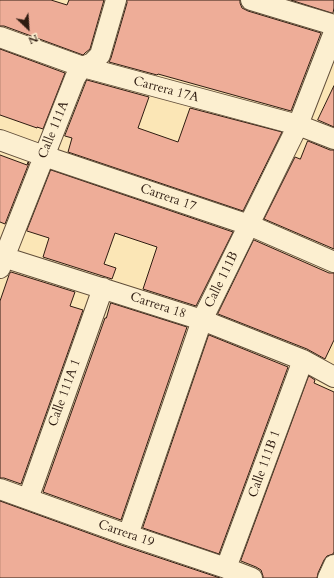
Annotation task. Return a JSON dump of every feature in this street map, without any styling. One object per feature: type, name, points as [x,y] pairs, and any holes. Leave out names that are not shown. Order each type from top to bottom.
[{"type":"street","name":"Calle 111A","points":[[1,260],[75,78],[83,67],[92,63],[100,55],[116,0]]},
{"type":"street","points":[[251,0],[334,25]]},
{"type":"street","name":"Calle 111B","points":[[128,535],[202,320],[298,125],[334,32]]},
{"type":"street","name":"Carrera 17A","points":[[0,37],[83,67],[298,125],[334,138]]},
{"type":"street","name":"Carrera 17","points":[[0,140],[248,225],[334,262]]},
{"type":"street","name":"Carrera 18","points":[[1,260],[103,288],[202,320],[302,360],[334,377]]},
{"type":"street","name":"Calle 111A 1","points":[[28,499],[103,288]]},
{"type":"street","name":"Calle 111B 1","points":[[226,568],[302,360]]},
{"type":"street","name":"Carrera 19","points":[[0,489],[252,578]]},
{"type":"street","points":[[328,578],[334,565]]},
{"type":"building","points":[[0,0],[51,0],[67,5],[69,0],[104,0],[90,49],[83,55],[4,26],[0,26]]},
{"type":"building","points":[[127,0],[240,0],[242,8],[248,11],[321,33],[291,111],[109,62]]},
{"type":"building","points":[[291,0],[334,0],[333,13]]},
{"type":"building","points":[[0,49],[65,73],[43,129],[0,115]]},
{"type":"building","points":[[87,80],[149,97],[138,128],[178,142],[190,108],[282,132],[243,211],[68,152],[72,138],[65,136]]},
{"type":"building","points":[[334,86],[334,127],[318,120]]},
{"type":"building","points":[[308,141],[330,150],[334,150],[334,249],[264,219],[295,157],[300,159]]},
{"type":"building","points":[[0,155],[27,165],[28,162],[29,163],[5,224],[0,222]]},
{"type":"building","points":[[51,170],[233,232],[196,306],[143,289],[157,247],[115,233],[104,264],[116,268],[112,279],[43,257],[49,238],[27,231]]},
{"type":"building","points":[[254,240],[329,273],[334,273],[334,340],[325,359],[307,349],[218,314]]},
{"type":"building","points":[[11,272],[75,292],[70,306],[83,310],[21,484],[0,478],[0,301]]},
{"type":"building","points":[[111,303],[187,327],[121,520],[43,492]]},
{"type":"building","points":[[209,335],[288,367],[219,554],[143,528]]},
{"type":"building","points":[[309,376],[315,380],[314,383],[334,392],[334,552],[333,554],[327,556],[324,560],[317,578],[263,578],[261,570],[241,561]]},
{"type":"building","points":[[0,501],[124,546],[220,578],[0,578]]}]
